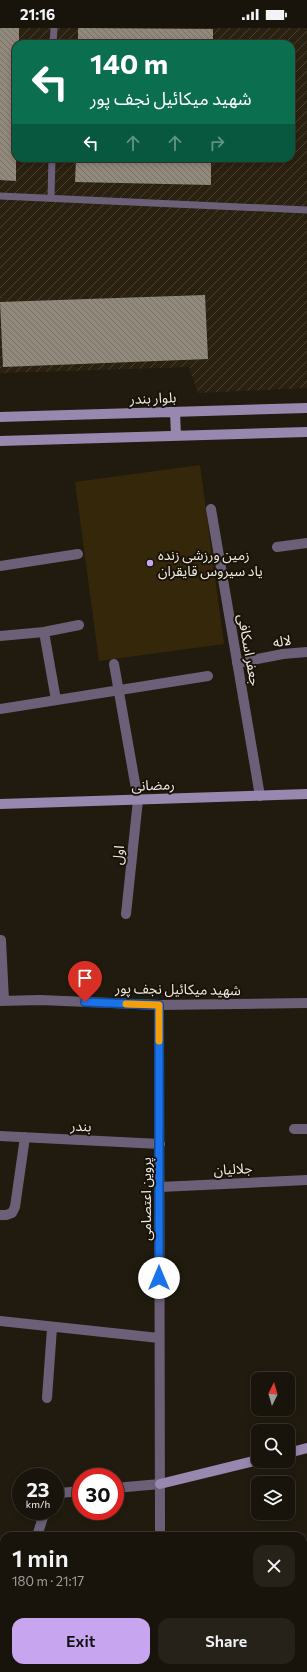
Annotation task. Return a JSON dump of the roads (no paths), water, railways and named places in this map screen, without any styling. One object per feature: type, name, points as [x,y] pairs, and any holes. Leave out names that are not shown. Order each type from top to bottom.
[{"type":"main road","name":"بلوار بندر","points":[[0,417],[307,408]]},
{"type":"main road","points":[[175,412],[176,436]]},
{"type":"main road","points":[[0,441],[307,432]]},
{"type":"main road","name":"رمضانی","points":[[0,804],[307,794]]},
{"type":"main road","points":[[295,1451],[307,1448]]},
{"type":"main road","points":[[160,1484],[251,1462]]},
{"type":"street","name":"جعفر اسکافی","points":[[211,509],[260,796]]},
{"type":"street","points":[[277,546],[307,543]]},
{"type":"street","points":[[0,566],[78,554]]},
{"type":"street","points":[[0,636],[44,632],[79,625]]},
{"type":"street","points":[[44,632],[56,700]]},
{"type":"street","name":"لاله","points":[[237,663],[283,654],[307,652]]},
{"type":"street","name":"اول","points":[[114,664],[138,800],[126,914]]},
{"type":"street","points":[[0,709],[208,676]]},
{"type":"street","points":[[1,940],[2,1001]]},
{"type":"street","name":"شهید میکائیل نجف پور","points":[[2,1001],[40,1000],[159,1005],[307,1003]]},
{"type":"street","name":"پروین اعتصامی","points":[[159,1005],[160,1532]]},
{"type":"street","points":[[294,1128],[307,1129]]},
{"type":"street","name":"بندر","points":[[0,1136],[160,1144]]},
{"type":"street","points":[[0,1215],[12,1213],[15,1207],[25,1137]]},
{"type":"street","name":"جلالیان","points":[[160,1187],[307,1180]]},
{"type":"street","points":[[0,1321],[52,1328],[159,1338]]},
{"type":"street","points":[[47,1398],[52,1328]]},
{"type":"street","points":[[124,1487],[160,1484]]},
{"type":"street","points":[[38,1532],[42,1520]]},
{"type":"lane","points":[[54,28],[54,40]]},
{"type":"lane","points":[[51,197],[52,162]]},
{"type":"lane","points":[[0,196],[51,197],[307,210]]},
{"type":"place","name":"زمین ورزشی زنده یاد سیروس قایقران","points":[[150,563]]}]
